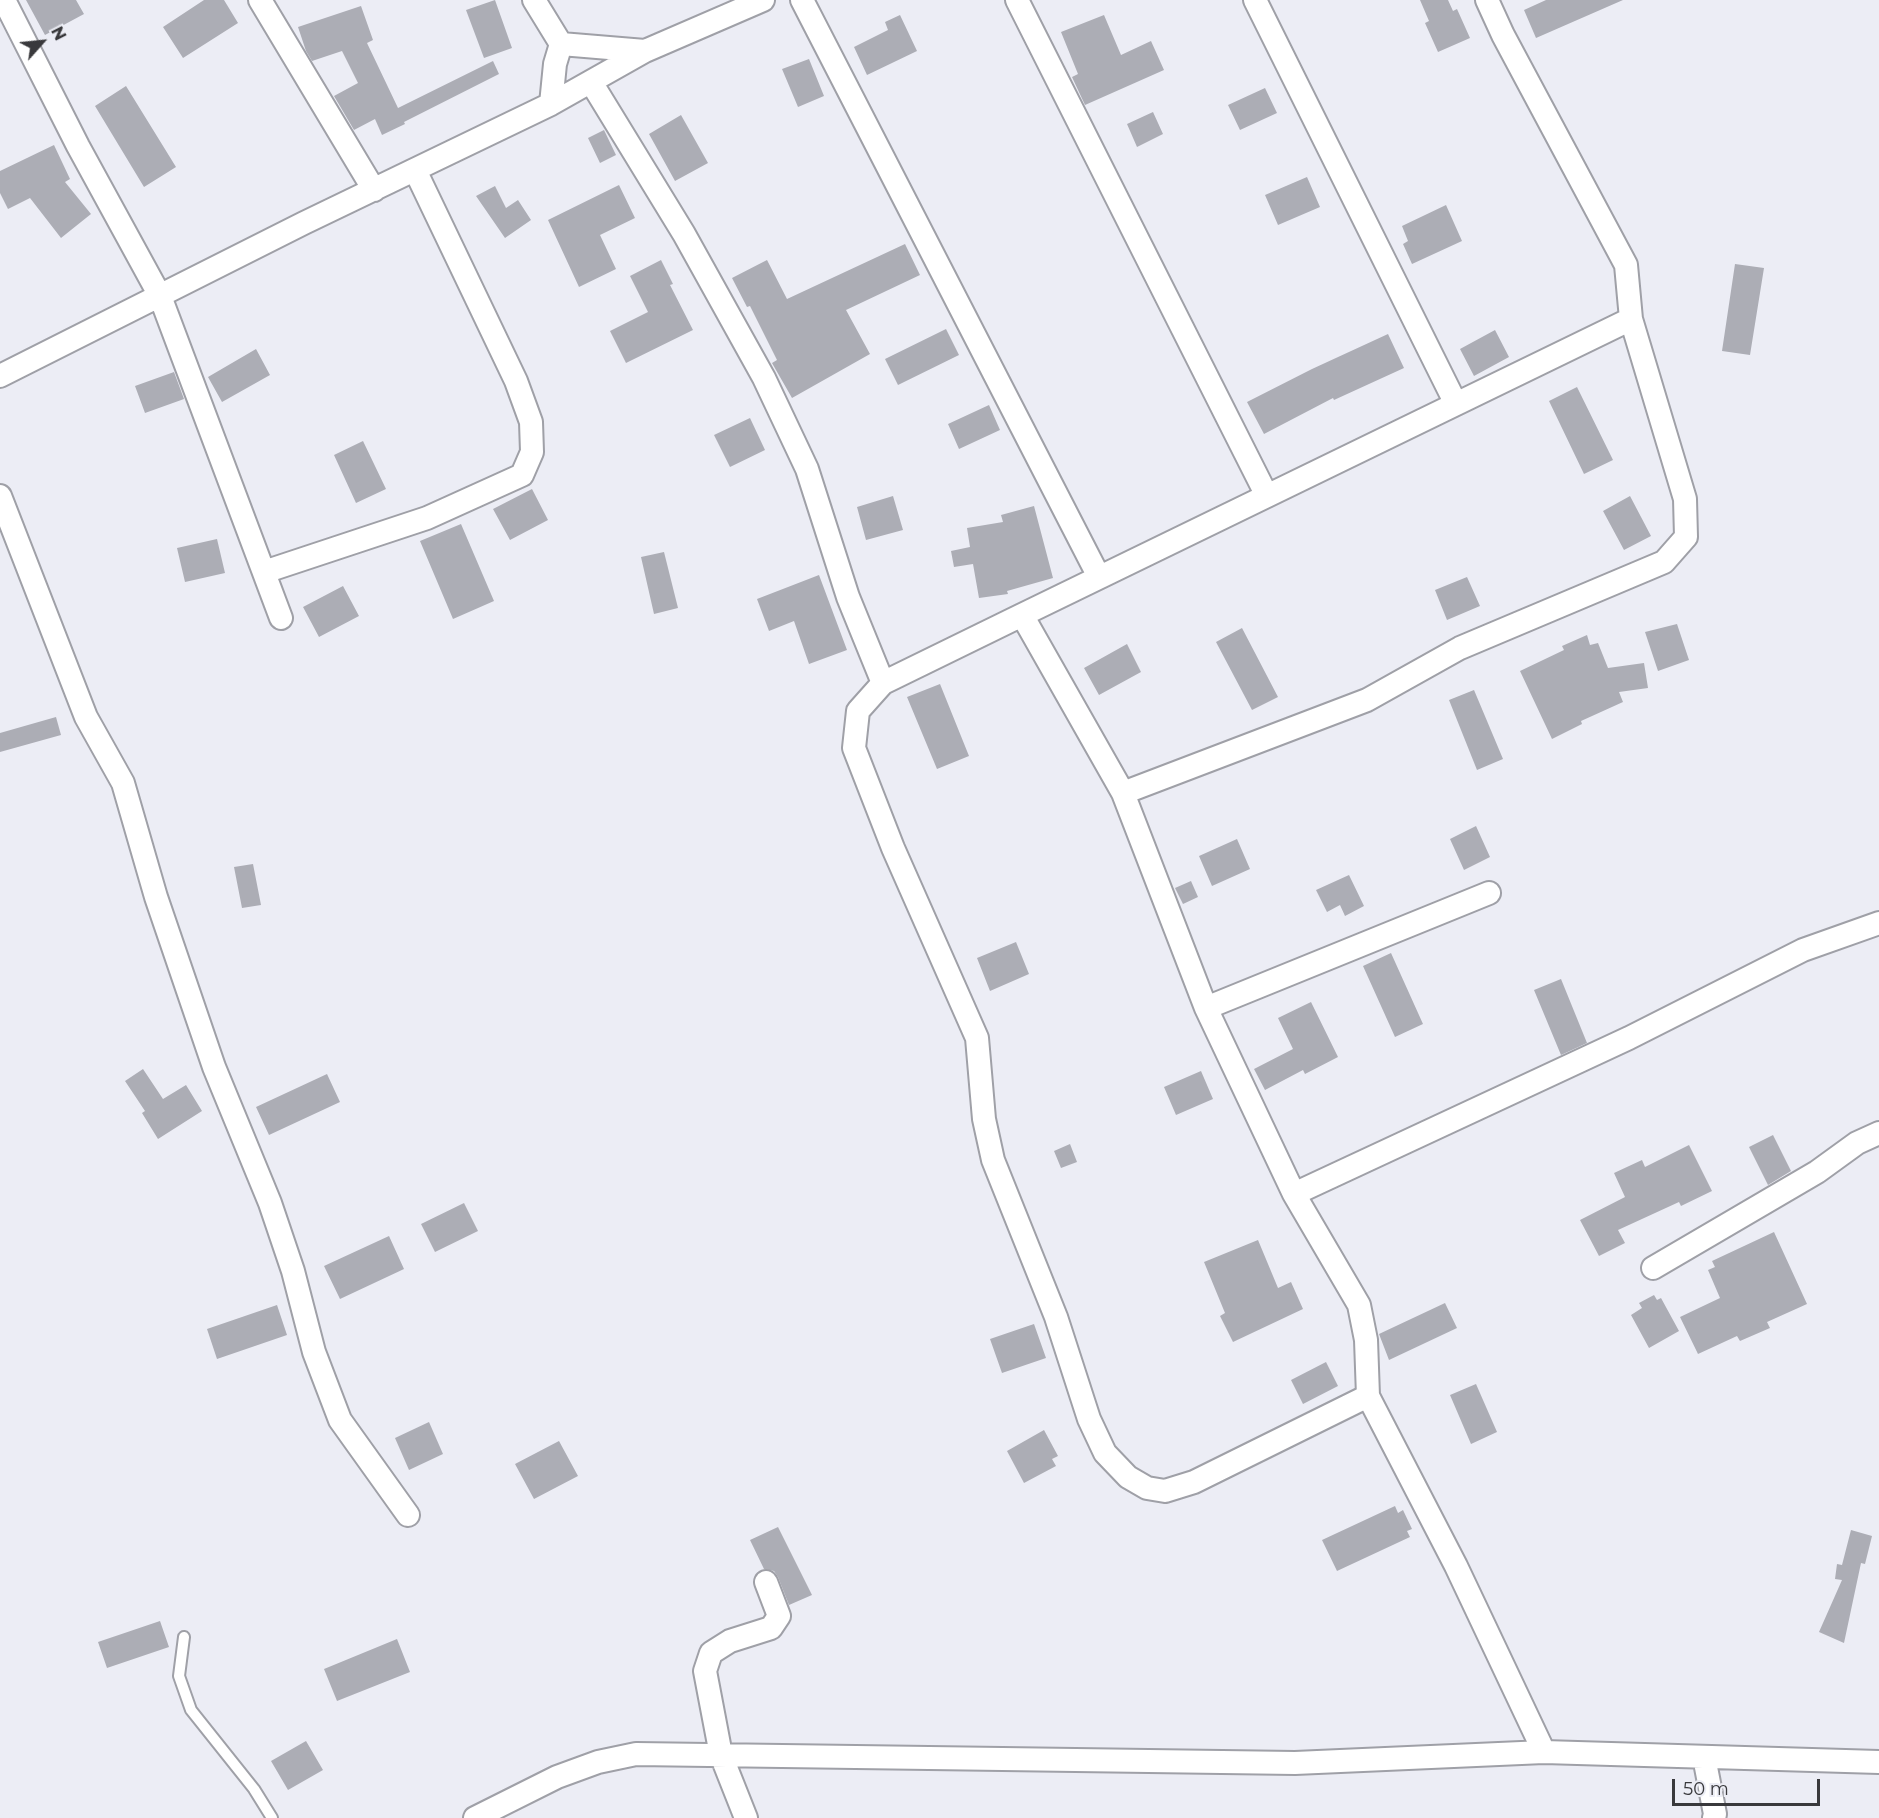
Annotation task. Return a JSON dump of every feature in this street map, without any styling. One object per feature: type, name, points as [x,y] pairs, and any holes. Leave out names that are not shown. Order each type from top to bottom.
[{"type":"street","points":[[4,0],[78,146],[160,296],[281,618]]},
{"type":"street","points":[[260,0],[374,190]]},
{"type":"street","points":[[534,0],[561,44],[555,64],[551,104]]},
{"type":"street","points":[[0,376],[551,104],[645,51],[763,0]]},
{"type":"street","points":[[802,0],[1099,577]]},
{"type":"street","points":[[1017,0],[1267,496]]},
{"type":"street","points":[[1255,0],[1456,404]]},
{"type":"street","points":[[1123,793],[1367,700],[1460,648],[1664,562],[1686,537],[1685,499],[1631,319],[1626,265],[1487,0]]},
{"type":"street","points":[[561,44],[645,51]]},
{"type":"street","points":[[591,82],[684,234],[764,378],[807,469],[848,597],[883,683]]},
{"type":"street","points":[[264,572],[427,518],[522,475],[532,452],[531,422],[516,381],[415,170]]},
{"type":"street","points":[[1368,1396],[1194,1482],[1165,1491],[1147,1488],[1128,1477],[1105,1453],[1089,1419],[1056,1317],[993,1160],[984,1119],[977,1038],[893,848],[854,748],[858,711],[883,683],[1631,319]]},
{"type":"street","points":[[0,496],[86,717],[123,783],[156,897],[214,1067],[270,1203],[293,1271],[314,1352],[340,1420],[408,1515]]},
{"type":"street","points":[[1022,615],[1123,793],[1206,1008],[1294,1194],[1359,1305],[1366,1340],[1368,1396],[1456,1566],[1544,1752]]},
{"type":"street","points":[[1206,1008],[1489,893]]},
{"type":"street","points":[[1294,1194],[1629,1038],[1803,951],[1879,923]]},
{"type":"street","points":[[1653,1268],[1817,1172],[1857,1143],[1879,1133]]},
{"type":"street","points":[[746,1818],[721,1755],[705,1671],[711,1653],[730,1641],[771,1628],[779,1616],[766,1582]]},
{"type":"street","points":[[475,1818],[556,1777],[598,1762],[636,1754],[1295,1763],[1544,1752],[1879,1762]]},
{"type":"street","points":[[1704,1756],[1714,1818]]},
{"type":"lane","points":[[184,1637],[179,1676],[191,1710],[254,1789],[272,1818]]},
{"type":"building","points":[[26,0],[76,0],[84,14],[45,35]]},
{"type":"building","points":[[204,0],[224,0],[238,23],[183,58],[163,27]]},
{"type":"building","points":[[495,0],[512,48],[484,58],[466,10]]},
{"type":"building","points":[[1420,0],[1448,0],[1453,11],[1457,9],[1470,38],[1438,52],[1425,23],[1429,21]]},
{"type":"building","points":[[1546,0],[1623,0],[1536,38],[1524,10]]},
{"type":"building","points":[[361,6],[373,40],[367,43],[398,108],[493,61],[499,74],[382,135],[375,119],[354,130],[334,96],[358,83],[342,51],[312,61],[298,27]]},
{"type":"building","points":[[900,15],[917,51],[867,75],[854,47],[888,30],[885,22]]},
{"type":"building","points":[[1104,15],[1121,55],[1151,41],[1164,70],[1085,105],[1072,77],[1078,74],[1061,32]]},
{"type":"building","points":[[809,59],[824,96],[798,107],[782,69]]},
{"type":"building","points":[[126,86],[176,167],[144,187],[95,106]]},
{"type":"building","points":[[1265,88],[1277,113],[1240,130],[1228,105]]},
{"type":"building","points":[[1153,112],[1163,134],[1137,147],[1127,124]]},
{"type":"building","points":[[681,115],[708,163],[675,181],[649,134]]},
{"type":"building","points":[[604,130],[616,155],[600,163],[588,138]]},
{"type":"building","points":[[54,145],[70,179],[65,182],[91,214],[61,238],[30,198],[8,209],[0,193],[0,171]]},
{"type":"building","points":[[1307,177],[1320,207],[1278,225],[1265,195]]},
{"type":"building","points":[[619,185],[635,218],[600,235],[616,269],[579,287],[548,220]]},
{"type":"building","points":[[495,186],[506,208],[518,200],[531,220],[505,238],[476,196]]},
{"type":"building","points":[[1446,205],[1462,241],[1412,264],[1403,244],[1408,241],[1402,226]]},
{"type":"building","points":[[905,244],[920,275],[846,310],[870,354],[792,398],[772,363],[777,360],[750,306],[747,307],[732,278],[767,260],[787,299]]},
{"type":"building","points":[[661,260],[673,284],[670,285],[693,330],[626,363],[610,331],[648,312],[630,276]]},
{"type":"building","points":[[1735,264],[1764,268],[1750,355],[1722,351]]},
{"type":"building","points":[[946,329],[959,355],[898,385],[885,359]]},
{"type":"building","points":[[1495,330],[1509,357],[1474,376],[1460,349]]},
{"type":"building","points":[[1388,334],[1404,368],[1334,400],[1333,398],[1264,434],[1247,402]]},
{"type":"building","points":[[256,349],[270,375],[222,402],[208,377]]},
{"type":"building","points":[[174,372],[184,399],[145,413],[135,386]]},
{"type":"building","points":[[1577,387],[1613,460],[1584,474],[1549,401]]},
{"type":"building","points":[[989,405],[1000,430],[959,449],[948,424]]},
{"type":"building","points":[[750,418],[765,450],[730,467],[714,435]]},
{"type":"building","points":[[363,441],[386,489],[356,503],[334,455]]},
{"type":"building","points":[[532,489],[548,520],[510,540],[493,509]]},
{"type":"building","points":[[893,496],[903,530],[866,540],[857,507]]},
{"type":"building","points":[[1630,496],[1651,536],[1624,550],[1603,511]]},
{"type":"building","points":[[1034,506],[1053,578],[1007,591],[1008,594],[979,598],[973,564],[954,567],[951,551],[970,547],[967,528],[1003,522],[1001,515]]},
{"type":"building","points":[[461,524],[494,601],[453,619],[420,541]]},
{"type":"building","points":[[217,539],[225,573],[185,582],[177,548]]},
{"type":"building","points":[[664,552],[678,608],[654,614],[641,557]]},
{"type":"building","points":[[819,575],[847,650],[809,664],[794,621],[769,631],[757,599]]},
{"type":"building","points":[[1467,577],[1480,606],[1447,620],[1435,590]]},
{"type":"building","points":[[343,586],[359,616],[319,637],[303,607]]},
{"type":"building","points":[[1677,624],[1689,660],[1658,671],[1645,632]]},
{"type":"building","points":[[1242,628],[1278,697],[1252,710],[1216,642]]},
{"type":"building","points":[[1587,635],[1590,645],[1598,643],[1608,668],[1644,663],[1648,688],[1619,692],[1623,702],[1581,721],[1582,724],[1552,739],[1520,671],[1564,650],[1562,646]]},
{"type":"building","points":[[1127,644],[1141,672],[1099,695],[1084,668]]},
{"type":"building","points":[[940,684],[969,756],[937,769],[907,697]]},
{"type":"building","points":[[1474,690],[1503,759],[1477,770],[1449,700]]},
{"type":"building","points":[[56,717],[61,735],[0,752],[0,733]]},
{"type":"building","points":[[1476,826],[1490,857],[1464,870],[1450,839]]},
{"type":"building","points":[[1237,839],[1250,869],[1212,886],[1199,856]]},
{"type":"building","points":[[253,864],[261,905],[242,908],[234,867]]},
{"type":"building","points":[[1349,875],[1364,906],[1345,916],[1340,905],[1327,912],[1316,890]]},
{"type":"building","points":[[1191,881],[1198,897],[1183,904],[1175,888]]},
{"type":"building","points":[[1016,942],[1029,974],[990,991],[977,958]]},
{"type":"building","points":[[1391,953],[1423,1024],[1395,1037],[1363,966]]},
{"type":"building","points":[[1561,979],[1587,1043],[1561,1055],[1534,990]]},
{"type":"building","points":[[1311,1002],[1338,1057],[1305,1074],[1303,1070],[1265,1090],[1254,1069],[1293,1049],[1278,1018]]},
{"type":"building","points":[[143,1069],[163,1099],[186,1085],[202,1111],[158,1139],[142,1113],[145,1111],[125,1081]]},
{"type":"building","points":[[1201,1071],[1213,1099],[1176,1115],[1164,1087]]},
{"type":"building","points":[[327,1074],[340,1102],[269,1135],[256,1107]]},
{"type":"building","points":[[1773,1135],[1791,1171],[1768,1185],[1749,1147]]},
{"type":"building","points":[[1070,1144],[1077,1162],[1061,1168],[1054,1151]]},
{"type":"building","points":[[1689,1145],[1712,1191],[1681,1206],[1679,1202],[1618,1230],[1625,1243],[1599,1256],[1580,1220],[1625,1197],[1614,1173],[1642,1160],[1645,1167]]},
{"type":"building","points":[[464,1203],[478,1231],[435,1252],[421,1224]]},
{"type":"building","points":[[1774,1232],[1807,1304],[1767,1322],[1770,1328],[1740,1341],[1737,1336],[1698,1354],[1680,1317],[1720,1298],[1708,1270],[1715,1267],[1712,1261]]},
{"type":"building","points":[[389,1236],[404,1269],[340,1299],[324,1266]]},
{"type":"building","points":[[1258,1240],[1278,1288],[1291,1282],[1303,1309],[1233,1342],[1220,1316],[1225,1313],[1204,1262]]},
{"type":"building","points":[[1654,1295],[1657,1300],[1661,1298],[1679,1331],[1649,1348],[1631,1315],[1642,1308],[1639,1303]]},
{"type":"building","points":[[1445,1303],[1457,1328],[1389,1360],[1379,1334]]},
{"type":"building","points":[[277,1305],[287,1335],[217,1359],[207,1329]]},
{"type":"building","points":[[1034,1324],[1046,1358],[1002,1373],[990,1339]]},
{"type":"building","points":[[1326,1362],[1338,1386],[1303,1404],[1291,1380]]},
{"type":"building","points":[[1476,1384],[1497,1432],[1471,1444],[1450,1395]]},
{"type":"building","points":[[429,1422],[443,1454],[409,1470],[395,1438]]},
{"type":"building","points":[[1044,1430],[1058,1456],[1052,1459],[1056,1466],[1024,1483],[1007,1451]]},
{"type":"building","points":[[559,1441],[578,1476],[534,1499],[515,1464]]},
{"type":"building","points":[[1395,1506],[1398,1513],[1403,1510],[1412,1529],[1407,1531],[1410,1537],[1337,1571],[1322,1540]]},
{"type":"building","points":[[778,1527],[812,1595],[789,1605],[778,1577],[774,1571],[764,1569],[750,1540]]},
{"type":"building","points":[[1851,1530],[1872,1536],[1865,1564],[1861,1563],[1844,1643],[1819,1632],[1842,1580],[1835,1579],[1837,1564],[1842,1565]]},
{"type":"building","points":[[160,1621],[169,1647],[107,1668],[98,1642]]},
{"type":"building","points":[[397,1639],[410,1672],[337,1701],[324,1669]]},
{"type":"building","points":[[306,1741],[323,1770],[288,1790],[271,1761]]}]
